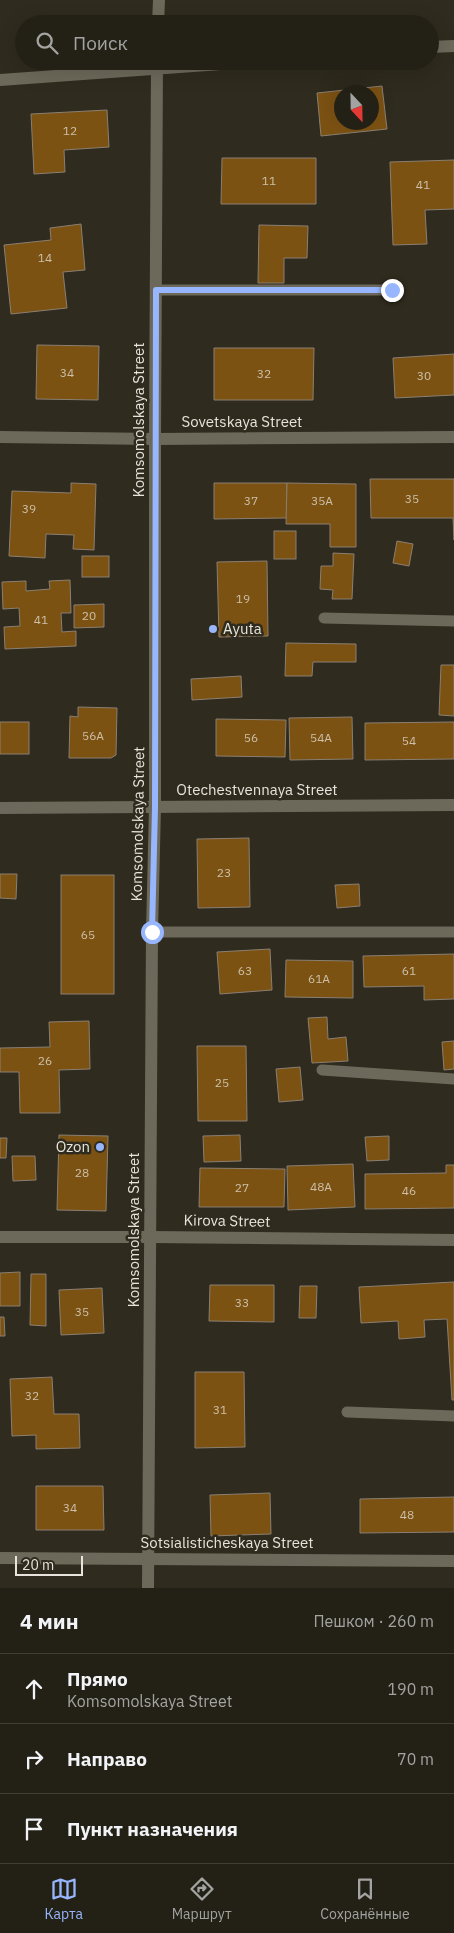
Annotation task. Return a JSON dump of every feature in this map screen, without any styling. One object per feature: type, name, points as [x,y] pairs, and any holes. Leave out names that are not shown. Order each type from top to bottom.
[{"type":"street","points":[[158,15],[159,0]]},
{"type":"street","points":[[439,47],[454,46]]},
{"type":"street","points":[[0,80],[112,70]]},
{"type":"street","name":"Komsomolskaya Street","points":[[148,1588],[152,932],[155,807],[157,70]]},
{"type":"street","name":"Sovetskaya Street","points":[[0,437],[155,439],[454,437]]},
{"type":"street","name":"Otechestvennaya Street","points":[[0,808],[454,805]]},
{"type":"street","name":"Kirova Street","points":[[0,1237],[454,1240]]},
{"type":"street","name":"Sotsialisticheskaya Street","points":[[0,1558],[454,1561]]},
{"type":"lane","points":[[156,290],[392,290]]},
{"type":"lane","points":[[324,618],[454,622]]},
{"type":"lane","points":[[152,932],[454,932]]},
{"type":"lane","points":[[322,1070],[454,1078]]},
{"type":"lane","points":[[347,1412],[454,1416]]},
{"type":"building","points":[[379,86],[382,86],[387,129],[379,130]]},
{"type":"building","points":[[334,91],[334,130],[378,130],[321,136],[317,93]]},
{"type":"building","points":[[107,110],[109,147],[64,150],[65,172],[34,174],[31,114]]},
{"type":"building","points":[[222,158],[316,158],[316,204],[221,204]]},
{"type":"building","points":[[454,160],[454,209],[425,210],[427,244],[393,245],[390,162]]},
{"type":"building","points":[[81,224],[85,270],[63,272],[67,308],[11,314],[4,245],[51,240],[50,228]]},
{"type":"building","points":[[259,225],[308,226],[307,258],[284,258],[284,283],[258,283]]},
{"type":"building","points":[[37,345],[99,346],[98,400],[36,399]]},
{"type":"building","points":[[214,348],[314,348],[313,400],[214,400]]},
{"type":"building","points":[[454,354],[454,395],[395,398],[393,358]]},
{"type":"building","points":[[370,479],[454,479],[454,540],[453,518],[371,518]]},
{"type":"building","points":[[71,483],[96,484],[94,550],[73,549],[74,535],[46,534],[45,558],[9,556],[12,491],[71,493]]},
{"type":"building","points":[[214,483],[287,483],[287,518],[214,519]]},
{"type":"building","points":[[287,483],[356,484],[356,547],[330,547],[330,524],[286,524]]},
{"type":"building","points":[[274,531],[296,531],[296,559],[274,559]]},
{"type":"building","points":[[397,541],[413,544],[409,566],[393,563]]},
{"type":"building","points":[[333,553],[354,554],[352,599],[332,599],[333,590],[320,589],[321,566],[333,566]]},
{"type":"building","points":[[82,556],[109,556],[109,577],[82,577]]},
{"type":"building","points":[[267,561],[268,636],[219,637],[217,562]]},
{"type":"building","points":[[70,580],[71,613],[61,613],[62,632],[76,631],[76,646],[5,649],[4,627],[20,626],[19,608],[3,609],[2,582],[26,581],[26,591],[50,589],[49,581]]},
{"type":"building","points":[[104,604],[104,627],[74,628],[74,605]]},
{"type":"building","points":[[286,643],[356,644],[356,662],[313,662],[312,676],[285,676]]},
{"type":"building","points":[[441,665],[454,665],[454,716],[439,715]]},
{"type":"building","points":[[241,676],[242,697],[192,700],[191,679]]},
{"type":"building","points":[[78,707],[117,708],[116,755],[111,758],[69,758],[70,716],[78,717]]},
{"type":"building","points":[[352,717],[353,759],[290,760],[289,718]]},
{"type":"building","points":[[216,719],[286,720],[285,757],[216,756]]},
{"type":"building","points":[[0,722],[29,722],[29,754],[0,754]]},
{"type":"building","points":[[454,722],[454,759],[365,760],[365,723]]},
{"type":"building","points":[[249,838],[250,907],[198,908],[197,839]]},
{"type":"building","points":[[0,874],[17,874],[16,899],[0,898]]},
{"type":"building","points":[[61,875],[114,875],[114,994],[61,994]]},
{"type":"building","points":[[359,884],[360,906],[337,908],[335,885]]},
{"type":"building","points":[[270,949],[272,990],[220,994],[217,952]]},
{"type":"building","points":[[454,954],[454,999],[424,1000],[424,986],[364,987],[363,956]]},
{"type":"building","points":[[286,960],[353,961],[353,998],[285,997]]},
{"type":"building","points":[[327,1017],[328,1039],[346,1037],[348,1061],[312,1063],[308,1018]]},
{"type":"building","points":[[89,1021],[90,1069],[59,1070],[60,1113],[20,1113],[19,1072],[0,1072],[0,1048],[50,1047],[49,1022]]},
{"type":"building","points":[[454,1041],[454,1069],[444,1070],[442,1042]]},
{"type":"building","points":[[197,1046],[246,1046],[247,1121],[198,1121]]},
{"type":"building","points":[[300,1067],[303,1100],[279,1102],[276,1069]]},
{"type":"building","points":[[59,1135],[108,1136],[106,1211],[57,1210]]},
{"type":"building","points":[[240,1135],[241,1161],[204,1162],[203,1136]]},
{"type":"building","points":[[389,1136],[389,1160],[367,1161],[365,1137]]},
{"type":"building","points":[[0,1138],[7,1138],[6,1158],[0,1158]]},
{"type":"building","points":[[12,1156],[35,1156],[36,1180],[13,1181]]},
{"type":"building","points":[[353,1164],[355,1207],[288,1210],[287,1166]]},
{"type":"building","points":[[446,1165],[454,1165],[454,1208],[365,1209],[365,1174],[446,1173]]},
{"type":"building","points":[[200,1168],[285,1169],[284,1207],[199,1207]]},
{"type":"building","points":[[20,1272],[20,1306],[0,1306],[0,1273]]},
{"type":"building","points":[[31,1274],[46,1274],[46,1326],[30,1325]]},
{"type":"building","points":[[454,1282],[454,1400],[452,1400],[447,1319],[424,1320],[425,1337],[399,1339],[398,1321],[361,1323],[359,1287]]},
{"type":"building","points":[[210,1285],[274,1285],[274,1322],[209,1321]]},
{"type":"building","points":[[300,1286],[317,1286],[316,1318],[299,1318]]},
{"type":"building","points":[[102,1288],[104,1333],[61,1335],[59,1290]]},
{"type":"building","points":[[0,1317],[4,1317],[5,1336],[0,1336]]},
{"type":"building","points":[[195,1372],[244,1372],[245,1447],[195,1448]]},
{"type":"building","points":[[52,1377],[54,1414],[79,1414],[80,1448],[36,1449],[36,1435],[12,1436],[10,1379]]},
{"type":"building","points":[[36,1486],[103,1486],[104,1530],[36,1530]]},
{"type":"building","points":[[270,1493],[271,1534],[211,1536],[210,1495]]},
{"type":"building","points":[[454,1497],[454,1532],[360,1533],[360,1499]]},
{"type":"place","name":"Ayuta","points":[[213,629]]},
{"type":"place","name":"Ozon","points":[[100,1147]]},
{"type":"route","points":[[152,932],[155,807],[156,290],[392,290]]}]
